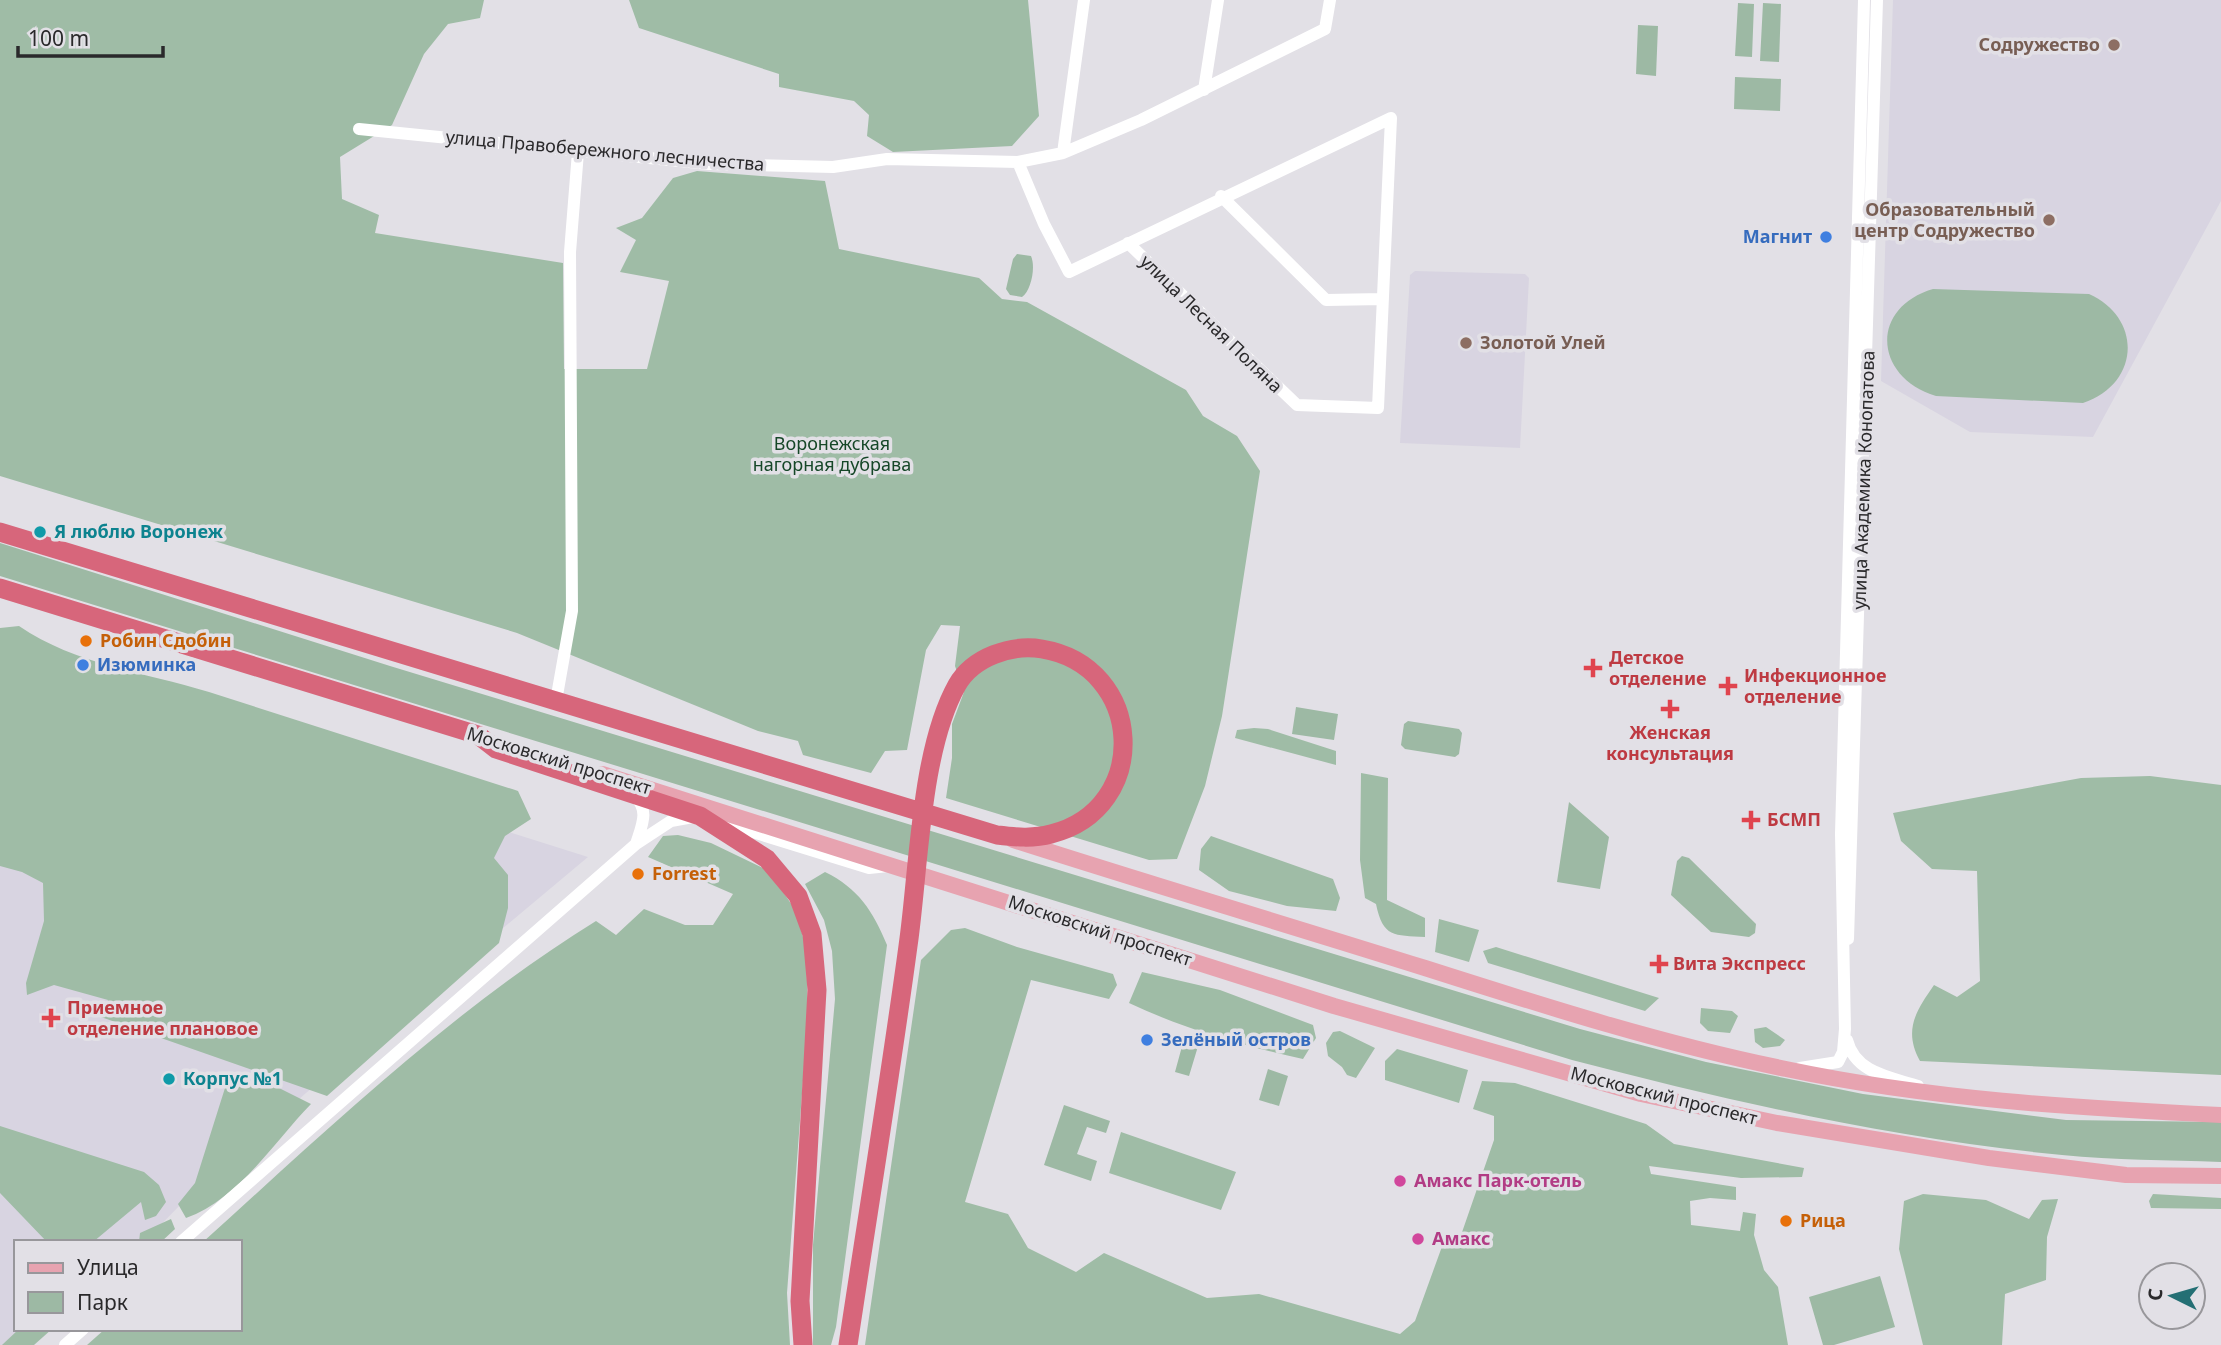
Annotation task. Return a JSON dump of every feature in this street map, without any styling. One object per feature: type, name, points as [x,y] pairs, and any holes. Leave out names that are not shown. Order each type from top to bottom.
[{"type":"highway","points":[[0,532],[556,701],[997,835],[1038,836],[1064,830],[1096,807],[1114,787],[1120,771],[1124,734],[1115,703],[1097,675],[1072,657],[1043,649],[1011,649],[980,662],[958,682],[951,697],[930,768],[909,944],[848,1345]]},
{"type":"highway","name":"Московский проспект","points":[[0,588],[478,735]]},
{"type":"highway","points":[[478,735],[496,749],[700,816],[767,859],[797,896],[812,934],[817,1002],[801,1254],[803,1345]]},
{"type":"main road","name":"Московский проспект","points":[[478,735],[1334,1006],[1641,1094],[1777,1123],[1989,1158],[2126,1175],[2221,1176]]},
{"type":"main road","points":[[997,835],[1577,1016],[1785,1069],[1866,1084],[1937,1092],[2127,1111],[2221,1115]]},
{"type":"street","points":[[1063,153],[1084,0]]},
{"type":"street","points":[[1204,90],[1218,0]]},
{"type":"street","points":[[1018,162],[1063,153],[1204,90],[1325,29],[1330,0]]},
{"type":"street","name":"улица Академика Конопатова","points":[[1845,1029],[1841,959],[1841,834],[1864,0]]},
{"type":"street","name":"улица Академика Конопатова","points":[[1841,959],[1848,942],[1853,856],[1877,0]]},
{"type":"street","name":"улица Лесная Поляна","points":[[1018,162],[1044,224],[1069,272],[1222,196],[1391,118],[1378,408],[1297,405],[1128,243]]},
{"type":"street","name":"улица Правобережного лесничества","points":[[359,129],[709,164],[833,167],[887,159],[1018,162]]},
{"type":"street","points":[[556,701],[572,611],[570,252],[578,152]]},
{"type":"street","points":[[1222,196],[1326,300],[1382,299]]},
{"type":"street","points":[[634,794],[643,806],[645,814],[636,844]]},
{"type":"street","points":[[183,1240],[636,844],[671,821],[700,816],[869,868],[895,866]]},
{"type":"street","points":[[1785,1069],[1838,1062],[1843,1052],[1845,1029]]},
{"type":"street","points":[[1845,1029],[1849,1049],[1871,1072],[1937,1092]]},
{"type":"street","points":[[65,1345],[81,1331]]},
{"type":"shaded area","name":"Образовательный центр Содружество","points":[[1893,0],[2221,0],[2221,201],[2093,437],[1970,432],[1881,381]]},
{"type":"shaded area","name":"Золотой Улей","points":[[1415,271],[1525,274],[1529,278],[1520,448],[1400,443],[1410,275]]},
{"type":"shaded area","points":[[0,672],[588,857],[306,1093],[185,1200],[146,1240],[14,1240],[14,1331],[44,1331],[28,1345],[0,1345]]},
{"type":"green space","name":"Воронежская нагорная дубрава","points":[[0,0],[484,0],[480,18],[448,24],[424,54],[392,125],[340,157],[342,199],[379,215],[375,233],[563,263],[564,369],[647,369],[669,281],[620,272],[636,240],[616,228],[642,218],[673,178],[697,171],[825,181],[839,249],[979,278],[1002,299],[1027,302],[1186,390],[1203,416],[1237,436],[1260,471],[1222,716],[1205,786],[1177,859],[1149,860],[946,798],[952,758],[952,724],[964,692],[955,666],[960,626],[941,625],[926,650],[907,750],[885,751],[871,773],[803,755],[798,741],[758,731],[517,633],[0,476]]},
{"type":"green space","points":[[629,0],[1028,0],[1039,116],[1012,146],[893,152],[867,136],[869,115],[854,101],[779,87],[779,74],[639,28]]},
{"type":"green space","points":[[1738,3],[1754,4],[1752,57],[1735,56]]},
{"type":"green space","points":[[1763,3],[1781,4],[1779,62],[1760,61]]},
{"type":"green space","points":[[1638,25],[1658,26],[1656,76],[1636,74]]},
{"type":"green space","points":[[1735,77],[1781,79],[1780,111],[1734,109]]},
{"type":"green space","points":[[1017,254],[1031,256],[1032,261],[1030,284],[1022,297],[1010,295],[1006,289],[1013,259]]},
{"type":"green space","points":[[1933,289],[2089,294],[2107,305],[2119,319],[2126,335],[2128,351],[2124,367],[2115,382],[2102,394],[2083,403],[1936,396],[1915,387],[1900,374],[1891,359],[1887,342],[1889,326],[1898,311],[1912,298]]},
{"type":"green space","points":[[0,543],[390,666],[1580,1029],[1706,1062],[1863,1094],[2066,1120],[2221,1122],[2221,1162],[2082,1157],[1938,1139],[1754,1104],[1572,1060],[0,576]]},
{"type":"green space","points":[[19,626],[87,659],[209,692],[518,791],[531,819],[505,836],[494,858],[508,875],[508,908],[499,943],[327,1096],[101,1017],[108,1000],[54,985],[27,995],[26,983],[44,921],[43,883],[22,872],[0,866],[0,628]]},
{"type":"green space","points":[[1296,707],[1338,714],[1334,740],[1292,734]]},
{"type":"green space","points":[[1408,721],[1459,729],[1462,733],[1459,754],[1455,757],[1405,749],[1401,745],[1404,724]]},
{"type":"green space","points":[[1268,729],[1336,751],[1336,765],[1235,738],[1237,730]]},
{"type":"green space","points":[[1361,773],[1388,778],[1387,900],[1425,918],[1425,937],[1398,935],[1386,929],[1376,904],[1365,898],[1360,860]]},
{"type":"green space","points":[[2150,776],[2221,785],[2221,1075],[1920,1061],[1912,1040],[1912,1030],[1917,1012],[1934,985],[1957,997],[1980,981],[1977,871],[1932,869],[1901,841],[1893,813],[2081,778]]},
{"type":"green space","points":[[1569,802],[1609,837],[1600,889],[1557,882]]},
{"type":"green space","points":[[678,835],[711,843],[769,871],[796,911],[806,948],[808,1014],[787,1293],[790,1345],[87,1345],[103,1331],[242,1331],[242,1240],[205,1240],[392,1072],[491,993],[596,921],[616,935],[644,909],[685,925],[713,925],[733,894],[648,857],[663,836]]},
{"type":"green space","points":[[1211,836],[1333,879],[1340,898],[1336,911],[1287,906],[1229,891],[1199,870],[1201,849]]},
{"type":"green space","points":[[1682,856],[1689,858],[1756,924],[1755,933],[1749,937],[1711,932],[1671,895],[1677,861]]},
{"type":"green space","points":[[825,872],[847,885],[863,902],[887,945],[836,1327],[831,1345],[813,1345],[813,1245],[835,999],[832,951],[824,920],[805,884]]},
{"type":"green space","points":[[1439,919],[1479,930],[1469,962],[1435,952]]},
{"type":"green space","points":[[965,928],[1017,947],[1113,974],[1117,985],[1109,999],[1031,980],[965,1202],[1008,1214],[1028,1248],[1076,1272],[1104,1253],[1207,1298],[1259,1294],[1400,1334],[1415,1321],[1444,1241],[1460,1238],[1494,1140],[1494,1116],[1473,1109],[1482,1081],[1515,1083],[1646,1124],[1674,1144],[1804,1168],[1802,1177],[1741,1178],[1649,1166],[1651,1174],[1736,1187],[1736,1200],[1710,1198],[1690,1201],[1691,1225],[1740,1231],[1743,1212],[1756,1214],[1754,1235],[1764,1270],[1778,1287],[1788,1345],[865,1345],[921,960],[951,930]]},
{"type":"green space","points":[[1496,947],[1659,998],[1645,1011],[1488,963],[1483,951]]},
{"type":"green space","points":[[1142,972],[1220,990],[1313,1025],[1316,1038],[1303,1059],[1171,1021],[1129,1003]]},
{"type":"green space","points":[[1701,1008],[1732,1011],[1738,1016],[1730,1033],[1708,1031],[1700,1023]]},
{"type":"green space","points":[[1766,1027],[1785,1040],[1780,1046],[1763,1048],[1755,1042],[1754,1029]]},
{"type":"green space","points":[[1340,1031],[1375,1048],[1356,1078],[1347,1075],[1342,1067],[1328,1056],[1326,1043],[1333,1032]]},
{"type":"green space","points":[[1184,1039],[1199,1043],[1189,1076],[1175,1072]]},
{"type":"green space","points":[[1397,1049],[1468,1070],[1459,1103],[1385,1080],[1385,1061]]},
{"type":"green space","points":[[1268,1069],[1288,1076],[1279,1106],[1259,1100]]},
{"type":"green space","points":[[241,1079],[273,1085],[311,1104],[239,1184],[223,1198],[186,1218],[178,1204],[195,1183],[225,1088]]},
{"type":"green space","points":[[1064,1105],[1110,1121],[1106,1133],[1087,1127],[1077,1154],[1097,1161],[1091,1181],[1044,1165]]},
{"type":"green space","points":[[0,1126],[144,1172],[159,1185],[166,1202],[156,1216],[145,1220],[141,1202],[95,1240],[45,1240],[0,1193]]},
{"type":"green space","points":[[1121,1132],[1236,1172],[1221,1210],[1109,1173]]},
{"type":"green space","points":[[1923,1194],[1986,1200],[2029,1219],[2042,1200],[2058,1199],[2047,1237],[2046,1280],[2005,1294],[2002,1345],[1923,1345],[1899,1249],[1904,1201]]},
{"type":"green space","points":[[2153,1194],[2221,1198],[2221,1209],[2151,1208],[2149,1201]]},
{"type":"green space","points":[[171,1219],[175,1229],[163,1240],[139,1240],[140,1233]]},
{"type":"green space","points":[[1880,1276],[1895,1327],[1834,1345],[1823,1345],[1809,1297]]},
{"type":"green space","points":[[17,1331],[50,1331],[34,1345],[2,1345]]},
{"type":"place","name":"Содружество","points":[[2114,45]]},
{"type":"place","name":"Образовательный центр Содружество","points":[[2049,220]]},
{"type":"place","name":"Магнит","points":[[1826,237]]},
{"type":"place","name":"Золотой Улей","points":[[1466,343]]},
{"type":"place","name":"Я люблю Воронеж","points":[[40,532]]},
{"type":"place","name":"Робин Сдобин","points":[[86,641]]},
{"type":"place","name":"Изюминка","points":[[83,665]]},
{"type":"place","name":"Детское отделение","points":[[1593,668]]},
{"type":"place","name":"Инфекционное отделение","points":[[1728,686]]},
{"type":"place","name":"Женская консультация","points":[[1670,709]]},
{"type":"place","name":"БСМП","points":[[1751,820]]},
{"type":"place","name":"Forrest","points":[[638,874]]},
{"type":"place","name":"Вита Экспресс","points":[[1659,964]]},
{"type":"place","name":"Приемное отделение плановое","points":[[51,1018]]},
{"type":"place","name":"Зелёный остров","points":[[1147,1040]]},
{"type":"place","name":"Корпус №1","points":[[169,1079]]},
{"type":"place","name":"Амакс Парк-отель","points":[[1400,1181]]},
{"type":"place","name":"Рица","points":[[1786,1221]]},
{"type":"place","name":"Амакс","points":[[1418,1239]]}]
